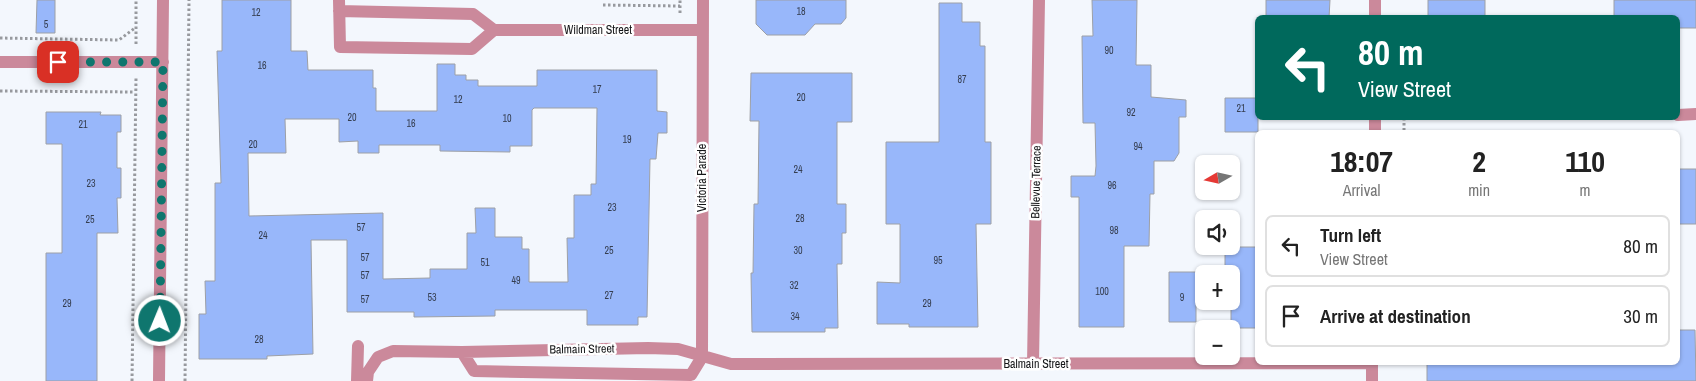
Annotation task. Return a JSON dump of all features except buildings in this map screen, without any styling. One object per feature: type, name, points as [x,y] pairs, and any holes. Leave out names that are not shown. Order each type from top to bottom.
[{"type":"street","points":[[159,381],[163,0]]},
{"type":"street","name":"Victoria Parade","points":[[702,357],[703,0]]},
{"type":"street","name":"Bellevue Terrace","points":[[1033,364],[1040,0]]},
{"type":"street","points":[[1375,0],[1375,15]]},
{"type":"street","points":[[339,5],[473,14],[494,30],[472,49],[340,47],[339,5]]},
{"type":"street","name":"Wildman Street","points":[[494,30],[703,30]]},
{"type":"street","points":[[0,62],[163,62]]},
{"type":"street","points":[[1680,114],[1696,114]]},
{"type":"street","points":[[357,381],[358,346]]},
{"type":"street","name":"Balmain Street","points":[[368,381],[368,372],[378,357],[393,351],[678,349],[731,364],[1255,363]]},
{"type":"street","name":"Balmain Street","points":[[462,352],[474,371],[483,372],[691,375],[702,357]]},
{"type":"street","points":[[1372,365],[1372,381]]},
{"type":"path","points":[[136,0],[136,43]]},
{"type":"path","points":[[185,381],[189,0]]},
{"type":"path","points":[[680,0],[680,17]]},
{"type":"path","points":[[603,5],[680,6]]},
{"type":"path","points":[[0,38],[119,40],[136,27]]},
{"type":"path","points":[[132,381],[136,86]]},
{"type":"path","points":[[0,91],[135,92]]},
{"type":"route","points":[[58,62],[163,62],[160,321]]}]
